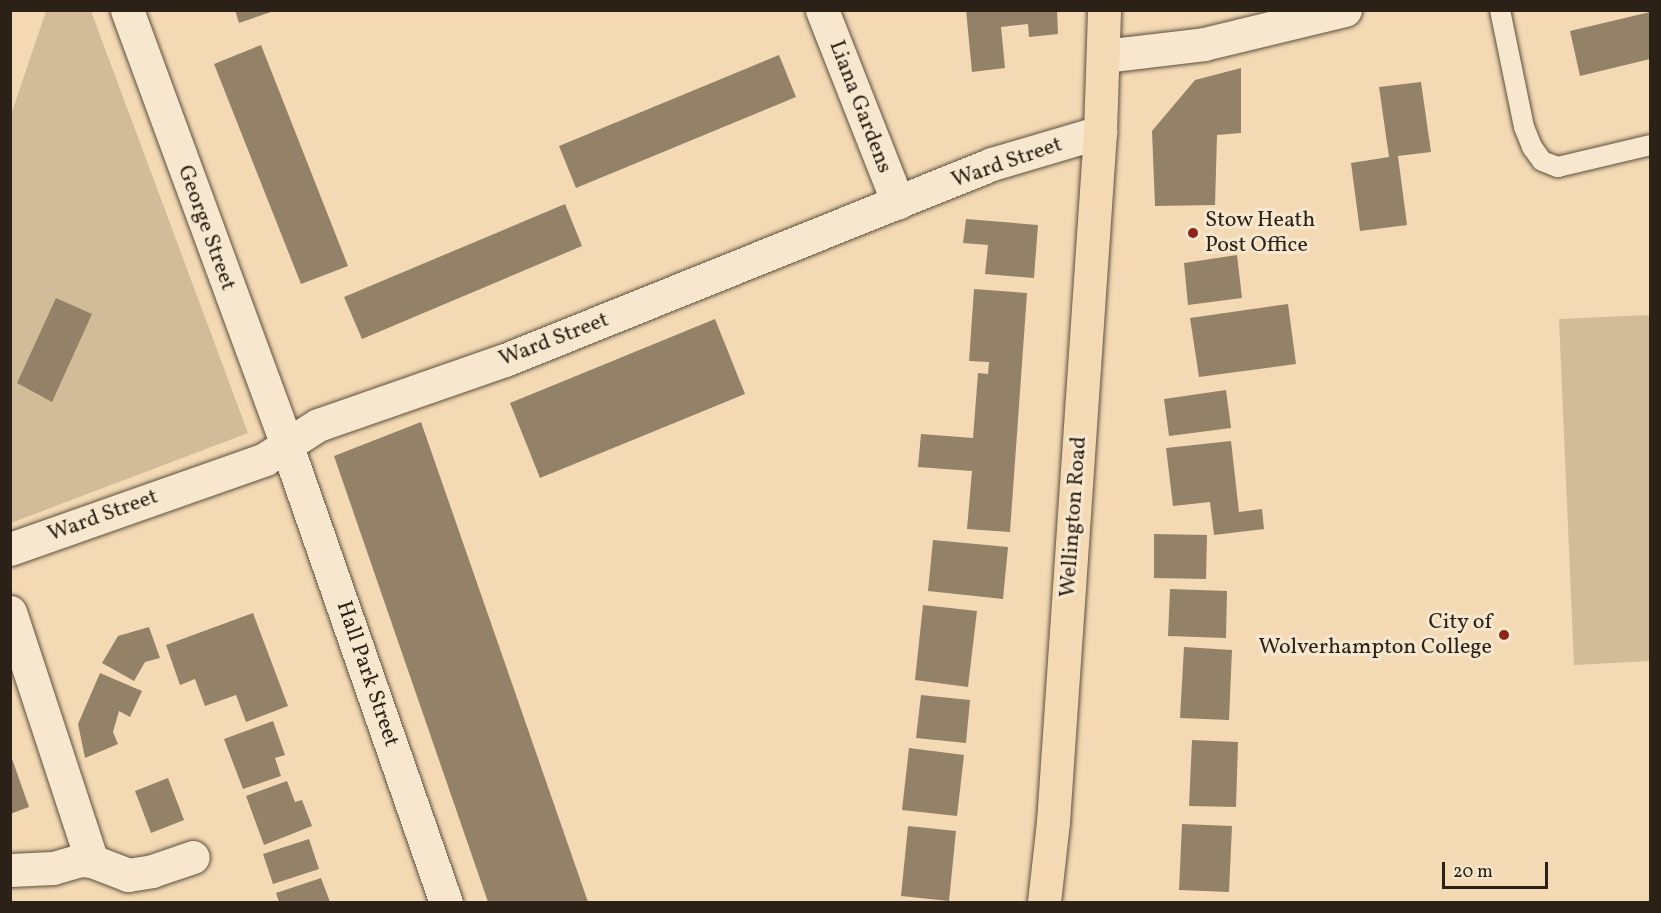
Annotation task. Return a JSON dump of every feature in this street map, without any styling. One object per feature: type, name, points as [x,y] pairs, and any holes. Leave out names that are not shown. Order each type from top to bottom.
[{"type":"highway","name":"Wellington Road","points":[[1044,903],[1054,810],[1100,132],[1104,10]]},
{"type":"street","name":"George Street","points":[[127,10],[287,446]]},
{"type":"street","name":"Liana Gardens","points":[[822,10],[898,203]]},
{"type":"street","points":[[1104,56],[1204,44],[1345,10]]},
{"type":"street","name":"Ward Street","points":[[10,549],[265,459],[318,425],[505,360],[992,164],[1100,132]]},
{"type":"street","name":"Hall Park Street","points":[[287,446],[446,903]]},
{"type":"street","points":[[10,612],[92,861]]},
{"type":"street","points":[[10,870],[52,868],[81,860],[92,861],[128,875],[152,871],[193,857]]},
{"type":"lane","points":[[1500,10],[1524,127],[1532,147],[1542,161],[1558,167],[1650,145]]},
{"type":"shaded area","points":[[46,11],[91,11],[248,433],[11,523],[11,115]]},
{"type":"shaded area","points":[[1650,315],[1650,661],[1574,665],[1559,319]]},
{"type":"building","points":[[235,10],[273,10],[274,11],[239,23]]},
{"type":"building","points":[[966,10],[1057,10],[1058,34],[1029,37],[1028,24],[1001,27],[1005,68],[972,72]]},
{"type":"building","points":[[1650,12],[1650,59],[1580,76],[1570,31]]},
{"type":"building","points":[[261,45],[348,266],[301,284],[214,64]]},
{"type":"building","points":[[779,55],[796,97],[576,188],[559,146]]},
{"type":"building","points":[[1241,68],[1241,133],[1217,135],[1215,205],[1155,206],[1152,131],[1195,80]]},
{"type":"building","points":[[1421,82],[1431,152],[1398,156],[1407,225],[1360,231],[1351,163],[1389,157],[1379,87]]},
{"type":"building","points":[[565,204],[582,246],[362,339],[344,297]]},
{"type":"building","points":[[966,219],[1038,225],[1034,278],[985,274],[988,245],[963,243]]},
{"type":"building","points":[[1237,255],[1242,298],[1188,305],[1184,263]]},
{"type":"building","points":[[974,289],[1027,293],[1010,532],[967,529],[972,471],[918,467],[921,434],[973,438],[978,373],[988,374],[989,362],[969,361]]},
{"type":"building","points":[[56,298],[92,314],[52,402],[17,383]]},
{"type":"building","points":[[1288,304],[1296,364],[1199,377],[1190,318]]},
{"type":"building","points":[[715,319],[745,394],[540,478],[510,403]]},
{"type":"building","points":[[1226,390],[1231,428],[1169,436],[1164,399]]},
{"type":"building","points":[[421,422],[588,902],[488,902],[334,456]]},
{"type":"building","points":[[1231,441],[1239,512],[1262,509],[1264,529],[1214,535],[1210,502],[1173,506],[1166,448]]},
{"type":"building","points":[[1154,534],[1207,535],[1206,579],[1154,578]]},
{"type":"building","points":[[933,540],[1008,547],[1003,599],[928,591]]},
{"type":"building","points":[[1170,589],[1227,591],[1226,638],[1168,636]]},
{"type":"building","points":[[923,605],[977,611],[968,687],[915,680]]},
{"type":"building","points":[[253,613],[288,706],[246,722],[236,695],[205,706],[195,679],[180,685],[166,645]]},
{"type":"building","points":[[149,627],[160,658],[145,662],[134,681],[102,663],[118,636]]},
{"type":"building","points":[[1184,647],[1232,650],[1229,720],[1180,718]]},
{"type":"building","points":[[100,673],[142,691],[130,717],[119,711],[113,732],[118,744],[85,758],[78,724]]},
{"type":"building","points":[[921,695],[970,700],[966,743],[916,738]]},
{"type":"building","points":[[273,721],[285,755],[275,758],[281,776],[243,789],[224,739]]},
{"type":"building","points":[[1192,740],[1238,742],[1236,807],[1189,806]]},
{"type":"building","points":[[909,748],[964,755],[957,816],[902,810]]},
{"type":"building","points":[[10,753],[29,807],[10,814]]},
{"type":"building","points":[[168,778],[184,820],[151,833],[135,791]]},
{"type":"building","points":[[287,781],[295,802],[302,800],[312,826],[264,845],[246,796]]},
{"type":"building","points":[[1182,824],[1232,826],[1229,892],[1179,890]]},
{"type":"building","points":[[908,826],[956,831],[949,901],[901,896]]},
{"type":"building","points":[[309,839],[319,869],[273,884],[263,854]]},
{"type":"building","points":[[321,878],[330,902],[279,902],[276,893]]},
{"type":"place","name":"Stow Heath Post Office","points":[[1193,233]]},
{"type":"place","name":"City of Wolverhampton College","points":[[1504,635]]}]
